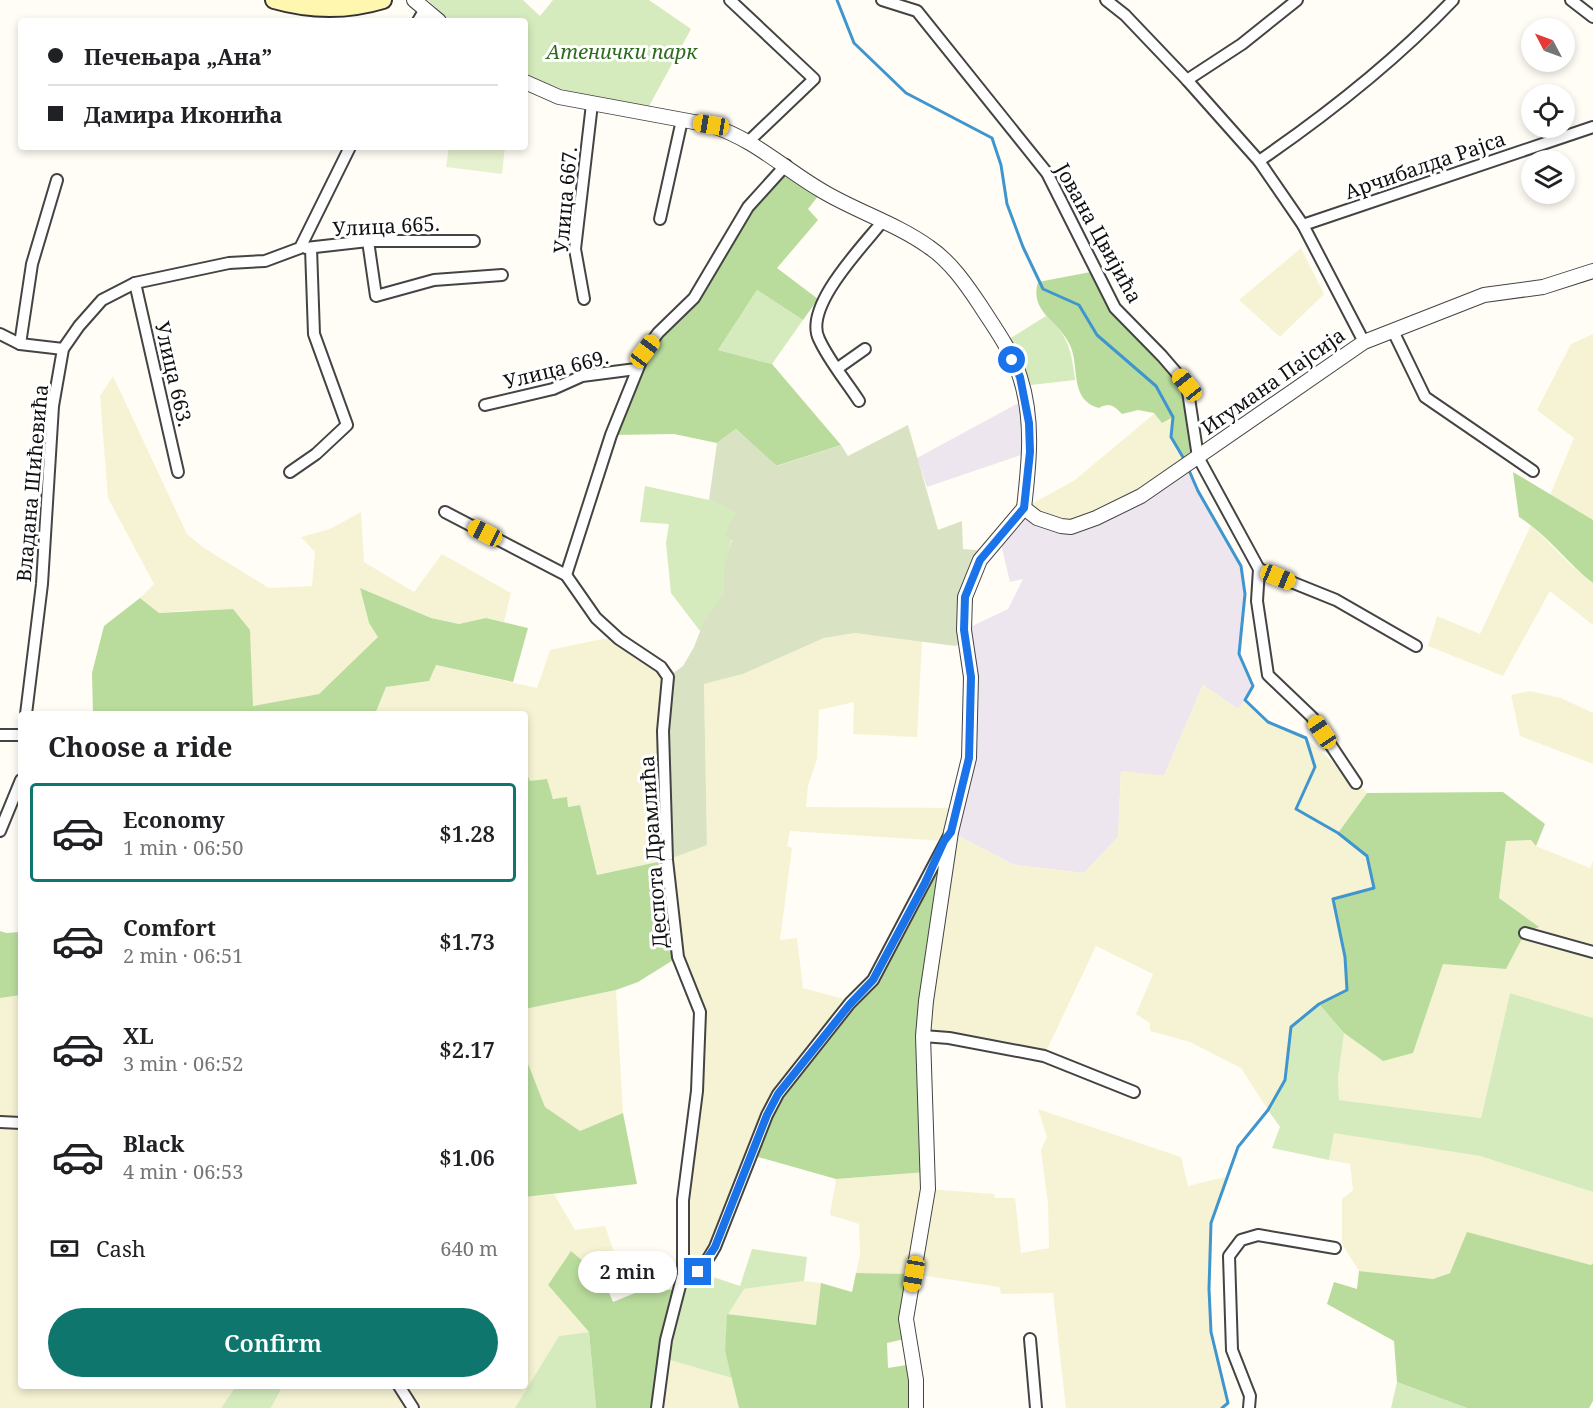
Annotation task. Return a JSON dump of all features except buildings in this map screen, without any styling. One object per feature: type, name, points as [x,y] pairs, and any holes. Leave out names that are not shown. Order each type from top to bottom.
[{"type":"main road","points":[[274,0],[308,7],[330,8],[357,6],[383,0]]},
{"type":"street","points":[[730,0],[814,80],[749,141]]},
{"type":"street","name":"Јована Цвијића","points":[[882,0],[917,11],[1047,173],[1115,308],[1187,385],[1198,457],[1259,569]]},
{"type":"street","points":[[1106,0],[1125,15],[1187,80],[1259,161],[1303,225],[1364,342]]},
{"type":"street","points":[[1187,80],[1242,44],[1298,0]]},
{"type":"street","points":[[1259,161],[1313,123],[1377,73],[1453,0]]},
{"type":"street","points":[[1572,0],[1593,17]]},
{"type":"street","points":[[419,10],[434,18]]},
{"type":"street","points":[[528,83],[559,97],[711,125],[749,141],[822,192],[916,238],[944,259],[973,295],[1020,377],[1029,423],[1030,452],[1024,508],[980,560],[965,597],[964,630],[971,677],[969,758],[951,832],[923,1036],[928,1189],[906,1319],[916,1380],[916,1408]]},
{"type":"street","name":"Улица 667.","points":[[584,299],[574,249],[592,104]]},
{"type":"street","points":[[660,219],[682,120]]},
{"type":"street","name":"Арчибалда Рајса","points":[[1303,225],[1593,127]]},
{"type":"street","points":[[290,472],[316,454],[347,425],[314,333],[306,248],[349,150]]},
{"type":"street","points":[[566,575],[611,435],[645,351],[658,333],[694,298],[748,207],[786,165]]},
{"type":"street","points":[[20,344],[32,264],[57,180]]},
{"type":"street","points":[[859,401],[818,338],[817,332],[824,297],[882,222]]},
{"type":"street","points":[[368,241],[376,296],[434,280],[502,275]]},
{"type":"street","name":"Улица 665.","points":[[306,248],[368,241],[474,241]]},
{"type":"street","name":"Владана Шићевића","points":[[26,711],[42,584],[53,406],[63,349],[79,326],[102,300],[135,283],[230,263],[265,261],[306,248]]},
{"type":"street","name":"Игумана Пајсија","points":[[1024,508],[1053,525],[1071,527],[1141,496],[1364,342],[1484,295],[1543,287],[1593,271]]},
{"type":"street","name":"Улица 663.","points":[[135,283],[178,472]]},
{"type":"street","points":[[1393,331],[1425,398],[1533,471]]},
{"type":"street","points":[[0,334],[20,344],[63,349]]},
{"type":"street","points":[[838,368],[865,349]]},
{"type":"street","name":"Улица 669.","points":[[485,405],[553,389],[582,376],[636,369]]},
{"type":"street","name":"Деспота Драмлића","points":[[445,513],[566,575],[596,618],[619,639],[661,667],[668,677],[663,731],[667,860],[678,957],[700,1012],[697,1091],[684,1200],[683,1274]]},
{"type":"street","points":[[1356,783],[1312,717],[1268,675],[1257,602],[1259,569],[1336,600],[1416,646]]},
{"type":"street","points":[[0,735],[18,735]]},
{"type":"street","points":[[0,831],[18,787]]},
{"type":"street","points":[[657,1408],[666,1341],[683,1274],[698,1272],[705,1265],[715,1247],[767,1115],[778,1094],[843,1012],[873,980],[925,883],[944,841],[951,832]]},
{"type":"street","points":[[1525,933],[1593,952]]},
{"type":"street","points":[[923,1036],[948,1038],[1044,1056],[1134,1092]]},
{"type":"street","points":[[0,1122],[18,1123]]},
{"type":"street","points":[[1249,1408],[1250,1396],[1232,1350],[1229,1256],[1241,1240],[1258,1234],[1335,1248]]},
{"type":"street","points":[[1030,1339],[1036,1408]]},
{"type":"street","points":[[401,1389],[413,1408]]},
{"type":"shaded area","points":[[1301,248],[1324,294],[1280,337],[1239,300]]},
{"type":"shaded area","points":[[1593,334],[1593,520],[1550,495],[1574,438],[1537,410],[1571,344]]},
{"type":"shaded area","points":[[113,376],[187,534],[204,548],[269,588],[312,586],[315,552],[301,537],[330,529],[361,512],[364,562],[414,592],[442,554],[511,593],[504,622],[486,618],[459,624],[431,618],[360,588],[369,623],[379,637],[319,694],[252,706],[250,630],[189,610],[159,613],[140,598],[154,584],[108,498],[100,396]]},
{"type":"shaded area","points":[[1024,400],[1030,452],[927,487],[917,458]]},
{"type":"shaded area","points":[[1154,414],[1173,417],[1186,464],[1071,527],[1024,508],[1075,480]]},
{"type":"shaded area","points":[[1186,464],[1198,491],[1241,566],[1245,594],[1239,654],[1253,686],[1245,700],[1238,709],[1203,685],[1164,776],[1121,772],[1118,837],[1084,873],[1014,865],[951,832],[969,758],[964,630],[1008,609],[1023,579],[1010,582],[999,536],[1024,508]]},
{"type":"shaded area","points":[[1531,525],[1572,566],[1593,583],[1593,625],[1550,591],[1503,676],[1428,646],[1437,616],[1480,634]]},
{"type":"shaded area","points":[[855,633],[922,641],[917,737],[853,734],[854,702],[819,710],[817,759],[808,786],[806,807],[959,808],[951,832],[1014,865],[1084,873],[1118,837],[1121,771],[1164,776],[1203,685],[1238,709],[1245,700],[1268,722],[1306,738],[1367,793],[1338,833],[1367,856],[1374,888],[1335,916],[1345,957],[1347,990],[1303,1016],[1288,1038],[1285,1080],[1268,1110],[1241,1068],[1190,1042],[1150,1031],[1150,1023],[1136,1014],[1153,974],[1096,946],[1044,1056],[923,1036],[944,841],[790,831],[787,846],[792,848],[780,940],[797,938],[803,988],[844,999],[850,1003],[793,1074],[705,1265],[683,1274],[700,1013],[678,957],[667,860],[597,875],[580,805],[568,807],[530,782],[528,777],[528,711],[376,711],[386,687],[429,681],[435,665],[537,688],[550,650],[602,639],[619,639],[661,667],[707,845],[704,684],[743,674],[824,638]]},
{"type":"shaded area","points":[[1530,691],[1561,698],[1593,713],[1593,764],[1520,736],[1511,695]]},
{"type":"shaded area","points":[[1531,840],[1536,846],[1590,868],[1593,861],[1593,1018],[1510,993],[1481,1118],[1339,1100],[1338,1078],[1344,1033],[1383,1061],[1413,1053],[1443,963],[1506,969],[1525,933],[1538,927],[1499,898],[1506,841]]},
{"type":"shaded area","points":[[616,990],[623,1113],[581,1132],[545,1107],[528,1064],[528,1008]]},
{"type":"shaded area","points":[[18,995],[18,1389],[234,1389],[221,1408],[0,1408],[0,998]]},
{"type":"shaded area","points":[[1038,1109],[1181,1157],[1188,1186],[1229,1176],[1211,1223],[1209,1289],[1211,1332],[1228,1403],[1222,1408],[1066,1408],[1053,1293],[1001,1294],[999,1287],[914,1274],[856,1273],[860,1255],[859,1224],[830,1215],[836,1179],[927,1172],[928,1189],[994,1194],[995,1198],[1015,1198],[1021,1253],[1049,1248],[1048,1204],[1041,1150],[1047,1137]]},
{"type":"shaded area","points":[[1334,1132],[1480,1156],[1593,1192],[1593,1263],[1591,1265],[1467,1233],[1451,1272],[1433,1279],[1359,1271],[1342,1244],[1342,1199],[1353,1190],[1350,1164],[1329,1160]]},
{"type":"shaded area","points":[[554,1194],[575,1230],[605,1226],[616,1258],[603,1278],[571,1251],[548,1285],[589,1332],[559,1336],[528,1388],[528,1197]]},
{"type":"shaded area","points":[[804,1281],[821,1283],[816,1325],[727,1314],[744,1289]]},
{"type":"shaded area","points":[[663,1358],[732,1378],[739,1408],[657,1408]]},
{"type":"shaded area","points":[[281,1389],[527,1389],[516,1408],[271,1408]]},
{"type":"green space","name":"Атенички парк","points":[[428,0],[523,0],[540,16],[553,0],[649,0],[691,29],[648,108],[568,91],[528,77],[528,18],[447,18]]},
{"type":"green space","points":[[449,150],[505,150],[502,174],[446,167]]},
{"type":"green space","points":[[786,165],[822,191],[808,209],[818,220],[777,268],[818,299],[803,320],[757,290],[718,350],[772,364],[841,445],[776,466],[736,429],[717,443],[674,434],[611,435],[645,351],[694,298],[748,207]]},
{"type":"green space","points":[[1096,271],[1115,308],[1187,385],[1198,457],[1186,464],[1171,437],[1173,417],[1162,423],[1154,413],[1138,410],[1122,414],[1112,406],[1106,405],[1099,408],[1083,398],[1077,382],[1070,345],[1041,309],[1036,292],[1038,282]]},
{"type":"green space","points":[[757,290],[803,320],[772,364],[718,350]]},
{"type":"green space","points":[[1046,316],[1060,330],[1068,344],[1075,380],[1022,386],[1003,343]]},
{"type":"green space","points":[[908,425],[938,530],[962,521],[963,549],[988,551],[974,570],[966,642],[955,646],[855,633],[824,638],[743,674],[704,684],[707,845],[667,860],[668,677],[683,666],[694,647],[704,621],[724,594],[724,568],[732,540],[724,536],[736,513],[709,500],[717,443],[736,429],[777,466],[841,445],[848,456]]},
{"type":"green space","points":[[1513,472],[1593,520],[1593,583],[1539,532],[1519,517]]},
{"type":"green space","points":[[645,486],[709,500],[737,513],[724,576],[724,594],[700,631],[671,593],[666,543],[669,524],[640,522]]},
{"type":"green space","points":[[360,588],[431,618],[459,624],[486,618],[528,628],[513,682],[436,665],[429,681],[386,687],[376,711],[93,711],[92,673],[104,626],[140,598],[159,613],[233,609],[250,630],[253,706],[319,694],[378,637],[369,623]]},
{"type":"green space","points":[[528,777],[530,781],[547,779],[553,799],[567,797],[568,807],[580,805],[597,875],[667,860],[678,957],[638,982],[616,990],[528,1008]]},
{"type":"green space","points":[[1503,792],[1545,824],[1536,846],[1531,840],[1506,841],[1499,898],[1539,927],[1525,933],[1506,969],[1443,964],[1413,1053],[1383,1061],[1344,1033],[1319,1004],[1347,990],[1345,957],[1333,899],[1374,888],[1367,856],[1338,833],[1367,793]]},
{"type":"green space","points":[[944,841],[923,1036],[927,1172],[836,1179],[751,1155],[767,1115],[873,980]]},
{"type":"green space","points":[[0,931],[18,932],[18,995],[0,998]]},
{"type":"green space","points":[[1510,993],[1593,1018],[1593,1192],[1480,1156],[1334,1133],[1329,1160],[1272,1148],[1280,1127],[1268,1110],[1285,1080],[1291,1027],[1319,1004],[1344,1033],[1338,1078],[1339,1100],[1481,1118]]},
{"type":"green space","points":[[528,1064],[545,1107],[580,1131],[623,1113],[637,1184],[528,1197]]},
{"type":"green space","points":[[1467,1232],[1591,1265],[1593,1263],[1593,1401],[1589,1408],[1467,1408],[1397,1382],[1394,1341],[1327,1304],[1334,1282],[1357,1289],[1359,1271],[1433,1279],[1450,1273]]},
{"type":"green space","points":[[752,1249],[807,1257],[804,1281],[744,1289],[728,1314],[725,1351],[732,1378],[663,1358],[683,1274],[698,1272],[740,1286]]},
{"type":"green space","points":[[571,1251],[603,1278],[613,1302],[635,1293],[679,1289],[657,1408],[596,1408],[589,1332],[548,1285]]},
{"type":"green space","points":[[856,1273],[914,1274],[909,1338],[887,1343],[888,1368],[913,1364],[916,1408],[739,1408],[725,1351],[727,1314],[816,1325],[821,1283],[852,1292]]},
{"type":"green space","points":[[589,1332],[596,1408],[515,1408],[528,1389],[559,1336]]},
{"type":"green space","points":[[1397,1382],[1467,1408],[1391,1408]]},
{"type":"green space","points":[[234,1389],[281,1389],[271,1408],[221,1408]]},
{"type":"waterway","points":[[837,0],[854,43],[906,93],[992,138],[1001,165],[1007,204],[1023,247],[1043,289],[1079,305],[1097,335],[1156,386],[1173,417],[1171,437],[1184,459]]},
{"type":"waterway","points":[[1188,468],[1198,491],[1241,566],[1245,594],[1239,654],[1253,686],[1245,700],[1268,722],[1306,738],[1315,767],[1296,809],[1338,833],[1367,856],[1374,888],[1333,899],[1345,957],[1347,990],[1319,1004],[1291,1027],[1285,1080],[1268,1110],[1238,1147],[1211,1223],[1209,1289],[1211,1332],[1228,1403],[1222,1408]]},
{"type":"route","points":[[698,1272],[705,1265],[715,1247],[767,1115],[778,1094],[850,1004],[873,980],[925,883],[944,841],[951,832],[959,808],[969,758],[971,677],[964,630],[965,597],[969,582],[980,560],[1024,508],[1030,452],[1029,423],[1020,377],[1012,360]]}]
